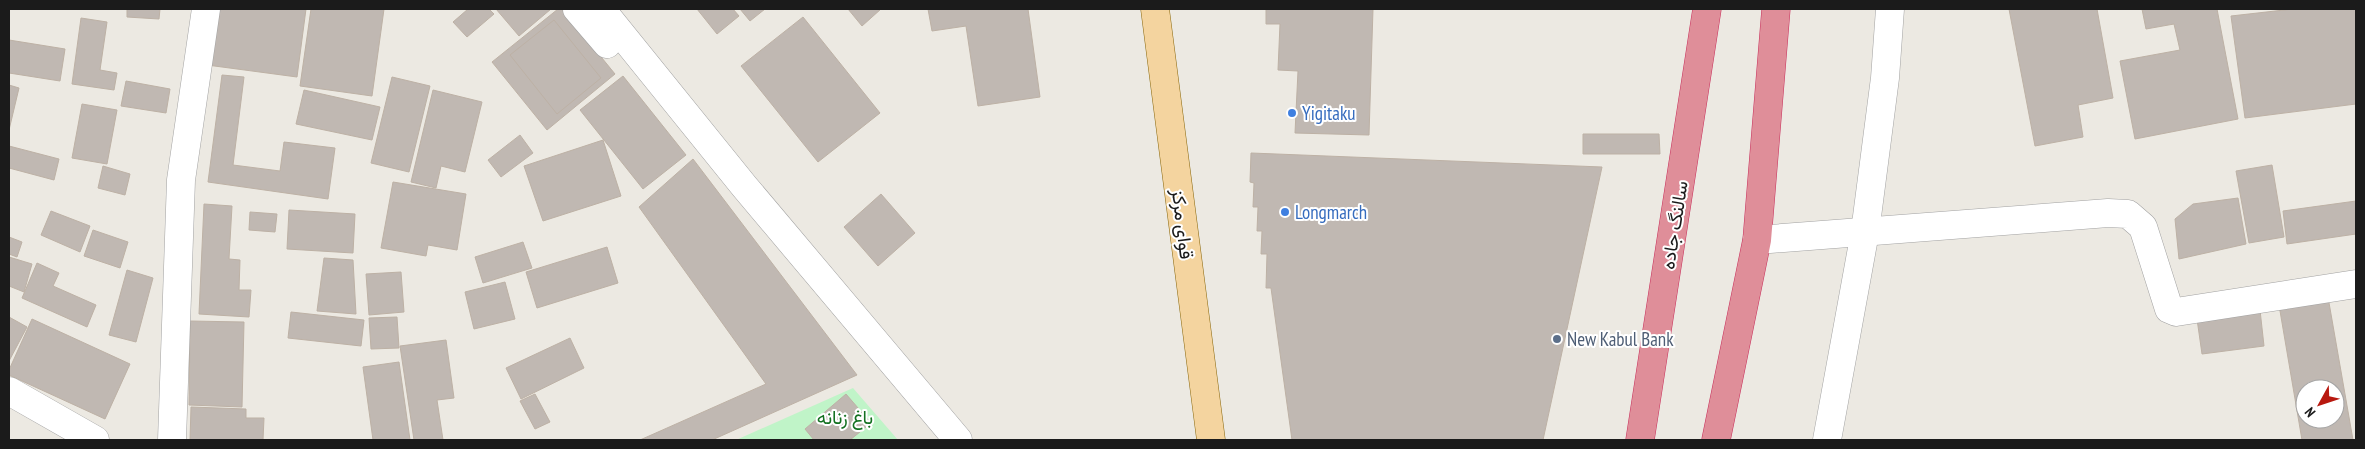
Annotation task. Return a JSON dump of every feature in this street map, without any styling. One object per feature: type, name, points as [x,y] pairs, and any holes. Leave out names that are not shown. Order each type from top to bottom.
[{"type":"highway","name":"سالنگ جاده","points":[[1640,440],[1707,9]]},
{"type":"highway","points":[[1716,440],[1758,240],[1776,9]]},
{"type":"main road","name":"قوای مرکز","points":[[1155,9],[1211,440]]},
{"type":"street","points":[[172,440],[181,180],[206,9]]},
{"type":"street","points":[[577,9],[648,92],[687,116]]},
{"type":"street","points":[[601,9],[687,116],[958,440]]},
{"type":"street","points":[[1827,440],[1865,232],[1884,78],[1890,9]]},
{"type":"street","points":[[1758,240],[2108,213],[2128,214],[2143,227],[2169,308],[2176,312],[2356,284]]},
{"type":"street","points":[[9,391],[95,440]]},
{"type":"green space","name":"باغ زنانه","points":[[853,388],[898,440],[736,440]]},
{"type":"building","points":[[127,9],[160,9],[159,19],[127,17]]},
{"type":"building","points":[[215,9],[306,9],[297,77],[207,65]]},
{"type":"building","points":[[311,9],[384,9],[372,96],[300,86]]},
{"type":"building","points":[[468,9],[489,9],[494,14],[467,37],[453,22]]},
{"type":"building","points":[[496,9],[551,9],[519,36]]},
{"type":"building","points":[[558,9],[562,9],[615,74],[547,130],[492,62]]},
{"type":"building","points":[[697,9],[733,9],[739,16],[717,34]]},
{"type":"building","points":[[740,9],[765,9],[750,21]]},
{"type":"building","points":[[848,9],[881,9],[862,26]]},
{"type":"building","points":[[928,9],[1028,9],[1040,97],[978,106],[966,26],[932,31]]},
{"type":"building","points":[[1266,9],[1373,9],[1369,135],[1295,133],[1298,71],[1278,70],[1280,24],[1266,24]]},
{"type":"building","points":[[2009,9],[2097,9],[2113,98],[2078,105],[2083,137],[2035,146]]},
{"type":"building","points":[[2142,9],[2217,9],[2238,119],[2135,139],[2120,61],[2180,50],[2174,24],[2146,29]]},
{"type":"building","points":[[2293,9],[2356,9],[2356,104],[2245,118],[2231,16]]},
{"type":"building","points":[[803,17],[880,113],[818,162],[741,66]]},
{"type":"building","points":[[81,18],[107,22],[100,70],[117,73],[114,90],[72,84]]},
{"type":"building","points":[[554,20],[601,78],[557,114],[510,55]]},
{"type":"building","points":[[9,40],[65,49],[60,81],[9,73]]},
{"type":"building","points":[[222,75],[244,77],[233,165],[280,171],[284,142],[335,148],[328,199],[208,182]]},
{"type":"building","points":[[623,76],[686,155],[643,189],[580,110]]},
{"type":"building","points":[[392,77],[430,86],[409,172],[371,163]]},
{"type":"building","points":[[126,81],[170,89],[166,113],[121,106]]},
{"type":"building","points":[[9,85],[19,88],[9,130]]},
{"type":"building","points":[[304,90],[380,107],[372,140],[296,124]]},
{"type":"building","points":[[433,90],[482,102],[465,172],[441,166],[436,188],[411,182]]},
{"type":"building","points":[[82,104],[117,110],[107,164],[72,158]]},
{"type":"building","points":[[1583,134],[1659,134],[1660,154],[1583,154]]},
{"type":"building","points":[[520,135],[533,153],[501,177],[488,160]]},
{"type":"building","points":[[603,140],[621,196],[543,221],[524,166]]},
{"type":"building","points":[[9,146],[59,159],[54,180],[9,168]]},
{"type":"building","points":[[1251,153],[1602,167],[1543,440],[1292,440],[1271,288],[1266,288],[1267,254],[1261,254],[1262,231],[1257,231],[1258,207],[1253,207],[1254,183],[1250,182]]},
{"type":"building","points":[[693,159],[857,375],[712,440],[640,440],[766,384],[639,207]]},
{"type":"building","points":[[2272,165],[2284,237],[2249,243],[2236,171]]},
{"type":"building","points":[[103,166],[130,174],[125,195],[98,188]]},
{"type":"building","points":[[393,182],[466,194],[457,250],[428,245],[426,256],[381,248]]},
{"type":"building","points":[[881,194],[915,233],[878,266],[844,227]]},
{"type":"building","points":[[2238,198],[2246,244],[2179,259],[2175,219],[2193,204]]},
{"type":"building","points":[[2356,201],[2356,234],[2287,244],[2283,211]]},
{"type":"building","points":[[204,204],[232,206],[229,259],[240,260],[239,290],[251,290],[249,317],[199,314]]},
{"type":"building","points":[[289,210],[355,214],[353,253],[287,249]]},
{"type":"building","points":[[51,211],[90,226],[80,252],[41,235]]},
{"type":"building","points":[[250,212],[277,214],[275,232],[249,230]]},
{"type":"building","points":[[93,230],[128,242],[120,268],[84,256]]},
{"type":"building","points":[[9,237],[22,242],[17,257],[9,254]]},
{"type":"building","points":[[523,242],[532,268],[483,283],[475,257]]},
{"type":"building","points":[[607,247],[618,283],[537,308],[526,272]]},
{"type":"building","points":[[9,257],[32,264],[24,292],[9,286]]},
{"type":"building","points":[[324,258],[353,260],[356,314],[317,311]]},
{"type":"building","points":[[37,263],[59,273],[53,286],[96,305],[87,327],[22,298]]},
{"type":"building","points":[[127,270],[153,278],[136,342],[109,335]]},
{"type":"building","points":[[401,272],[404,312],[369,315],[366,274]]},
{"type":"building","points":[[505,282],[515,319],[474,329],[465,292]]},
{"type":"building","points":[[2328,297],[2342,379],[2295,379],[2295,399],[2279,305]]},
{"type":"building","points":[[2260,310],[2264,346],[2202,354],[2197,319]]},
{"type":"building","points":[[291,312],[364,320],[361,346],[288,338]]},
{"type":"building","points":[[9,317],[27,327],[9,361]]},
{"type":"building","points":[[397,317],[399,348],[371,349],[369,318]]},
{"type":"building","points":[[32,319],[130,364],[105,419],[9,375],[9,370]]},
{"type":"building","points":[[190,321],[244,322],[242,407],[189,405]]},
{"type":"building","points":[[570,338],[584,368],[521,399],[506,368]]},
{"type":"building","points":[[446,340],[454,398],[437,400],[443,440],[414,440],[400,346]]},
{"type":"building","points":[[399,362],[410,440],[373,440],[363,367]]},
{"type":"building","points":[[535,394],[550,422],[535,429],[520,401]]},
{"type":"building","points":[[846,394],[871,423],[850,440],[814,440],[805,429]]},
{"type":"building","points":[[2345,394],[2353,440],[2302,440],[2300,429],[2345,429]]},
{"type":"building","points":[[191,407],[246,409],[246,418],[264,418],[263,440],[190,440]]},
{"type":"place","name":"Yigitaku","points":[[1292,113]]},
{"type":"place","name":"Longmarch","points":[[1285,212]]},
{"type":"place","name":"New Kabul Bank","points":[[1557,339]]}]
